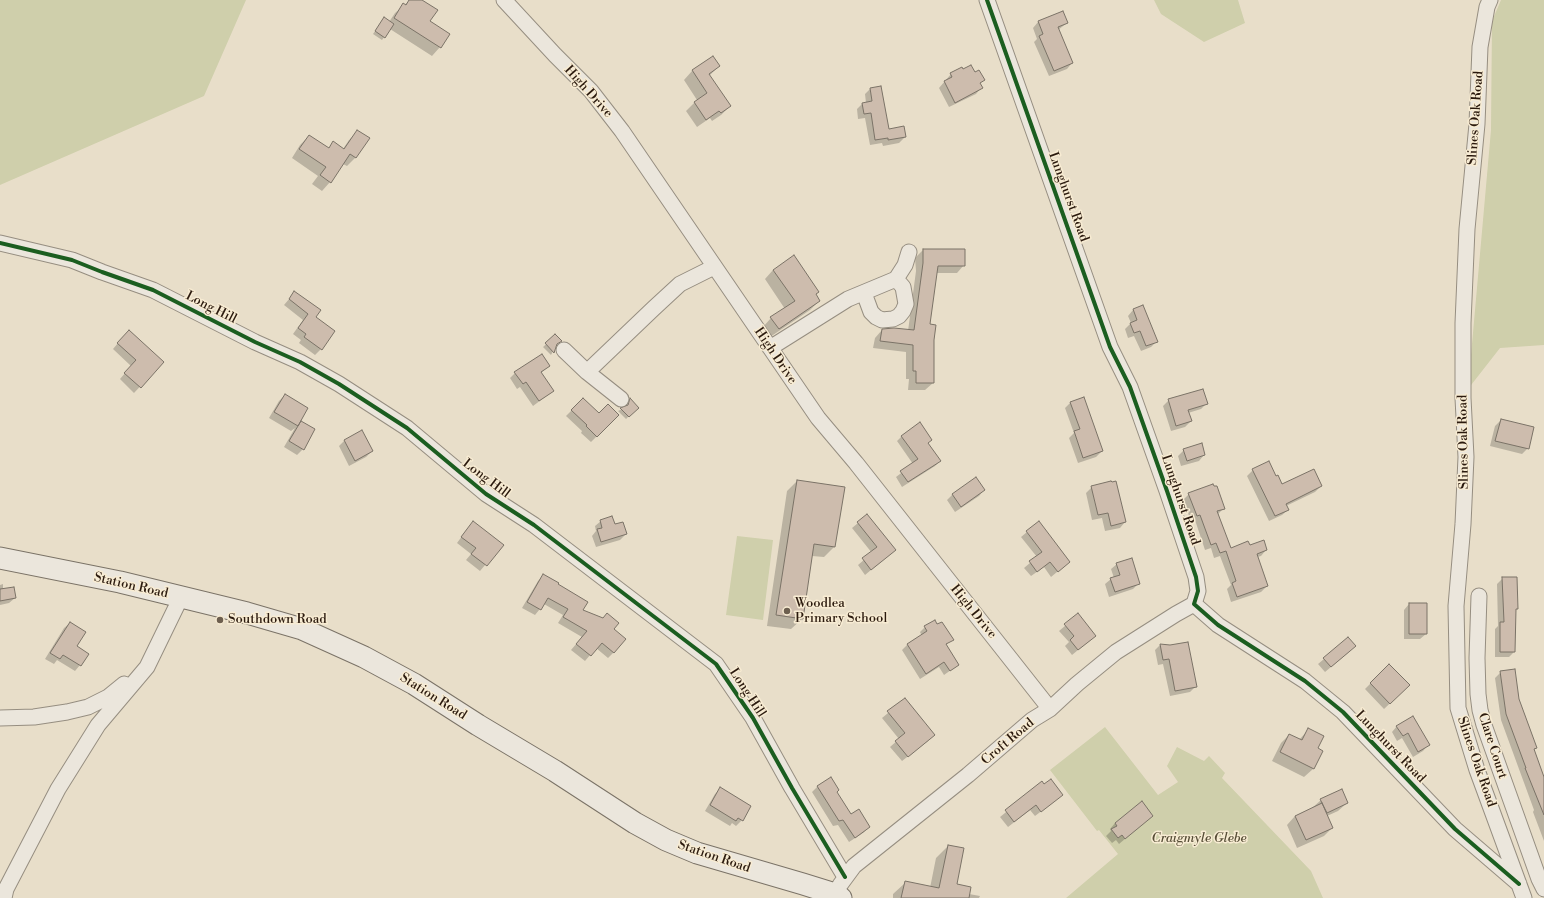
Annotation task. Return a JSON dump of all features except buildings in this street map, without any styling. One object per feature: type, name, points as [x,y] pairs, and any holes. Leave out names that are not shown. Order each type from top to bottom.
[{"type":"street","name":"High Drive","points":[[504,0],[591,91],[641,157],[714,267],[818,418],[856,463],[1050,710]]},
{"type":"street","name":"Lunghurst Road","points":[[987,0],[1110,347],[1130,387],[1170,498],[1196,577],[1198,591],[1194,604],[1218,625],[1305,680],[1343,712],[1455,829],[1521,891]]},
{"type":"street","name":"Slines Oak Road","points":[[1490,0],[1487,7],[1480,47],[1478,124],[1467,229],[1463,316],[1463,398],[1466,456],[1463,524],[1456,606],[1458,708],[1477,770],[1521,891]]},
{"type":"street","name":"Long Hill","points":[[0,243],[72,260],[153,290],[255,342],[300,362],[339,384],[407,428],[486,494],[534,525],[716,664],[753,718],[792,788],[840,890]]},
{"type":"street","points":[[770,348],[848,299],[896,279],[905,265],[909,252]]},
{"type":"street","points":[[586,372],[680,284],[714,267]]},
{"type":"street","points":[[864,293],[871,312],[876,318],[882,320],[893,319],[904,311],[906,304],[903,287],[896,279]]},
{"type":"street","points":[[564,350],[586,372],[621,399]]},
{"type":"street","name":"Station Road","points":[[0,558],[120,582],[246,613],[302,629],[364,657],[414,684],[478,725],[556,771],[635,823],[666,840],[697,853],[840,890]]},
{"type":"street","name":"Clare Court","points":[[1479,596],[1477,658],[1480,710],[1539,879],[1544,889]]},
{"type":"street","points":[[4,898],[6,889],[58,789],[98,725],[147,666],[181,597]]},
{"type":"street","name":"Croft Road","points":[[840,890],[854,866],[968,775],[1032,720],[1050,710],[1077,684],[1116,652],[1194,604]]},
{"type":"street","points":[[0,718],[34,717],[88,707],[108,697],[147,666]]},
{"type":"green space","points":[[0,0],[246,0],[204,96],[0,185]]},
{"type":"green space","points":[[1154,0],[1238,0],[1245,23],[1204,42],[1161,14]]},
{"type":"green space","points":[[1501,0],[1544,0],[1544,345],[1500,348],[1468,389],[1491,130],[1492,21]]},
{"type":"green space","points":[[737,536],[773,540],[763,620],[726,615]]},
{"type":"green space","name":"Craigmyle Glebe","points":[[1105,727],[1158,795],[1178,782],[1167,766],[1177,747],[1204,761],[1209,756],[1225,773],[1222,778],[1311,871],[1323,898],[1066,898],[1118,854],[1099,830],[1097,831],[1050,770]]},
{"type":"cycle path","points":[[987,0],[1110,347],[1130,387],[1167,491],[1196,577],[1198,591],[1194,604],[1218,625],[1305,681],[1343,712],[1455,829],[1519,884]]},
{"type":"cycle path","points":[[0,243],[72,260],[153,290],[255,342],[300,362],[339,384],[407,428],[486,494],[534,525],[716,664],[753,718],[792,788],[845,877]]},
{"type":"place","name":"Woodlea Primary School","points":[[787,611]]},
{"type":"place","name":"Southdown Road","points":[[220,620]]}]
